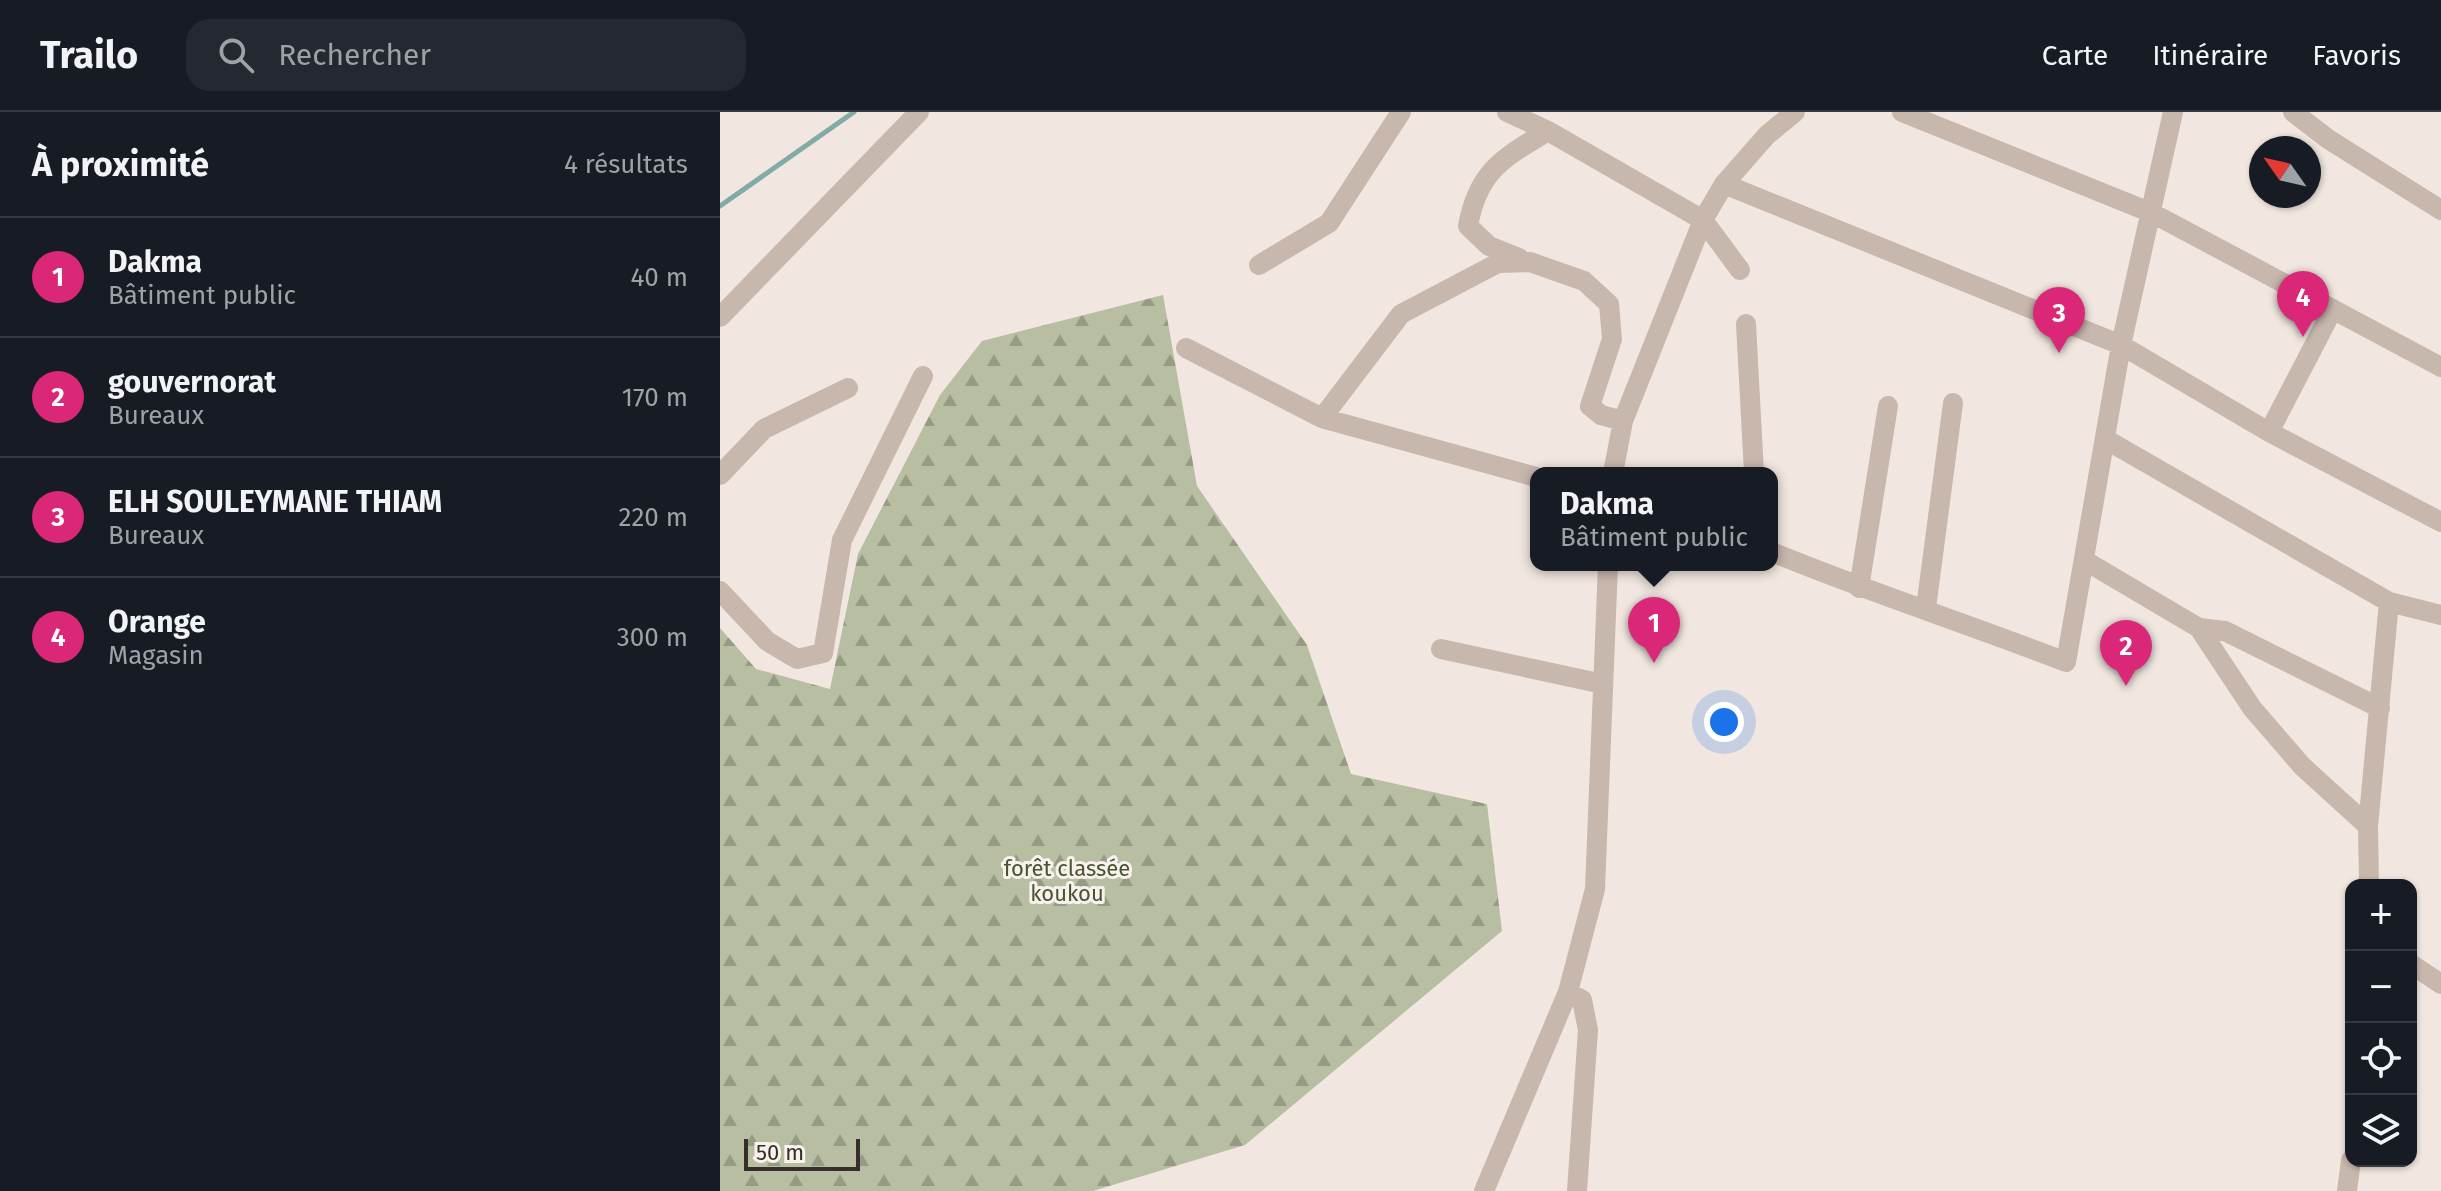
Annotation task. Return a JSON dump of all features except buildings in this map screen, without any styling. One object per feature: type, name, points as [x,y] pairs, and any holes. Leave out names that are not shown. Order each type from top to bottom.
[{"type":"street","points":[[720,317],[919,112]]},
{"type":"street","points":[[1259,265],[1329,223],[1401,112]]},
{"type":"street","points":[[1507,112],[1548,131],[1703,220],[1740,270]]},
{"type":"street","points":[[1614,467],[1623,421],[1703,220],[1724,184],[1767,135],[1795,112]]},
{"type":"street","points":[[1902,112],[2152,213],[2441,367]]},
{"type":"street","points":[[1778,554],[1859,588],[1926,608],[2066,662],[2121,345],[2173,112]]},
{"type":"street","points":[[2293,112],[2328,139],[2441,210]]},
{"type":"street","points":[[1548,131],[1504,158],[1474,195],[1468,226],[1489,246],[1584,281],[1609,304],[1612,339],[1590,406],[1601,415],[1623,421]]},
{"type":"street","points":[[1724,184],[2121,345],[2269,432],[2441,522]]},
{"type":"street","points":[[1322,418],[1401,314],[1498,263],[1530,262]]},
{"type":"street","points":[[2269,432],[2333,309]]},
{"type":"street","points":[[1746,324],[1754,467]]},
{"type":"street","points":[[1186,348],[1322,418],[1530,475]]},
{"type":"street","points":[[720,591],[767,641],[797,659],[823,653],[842,540],[923,376]]},
{"type":"street","points":[[720,475],[764,429],[848,388]]},
{"type":"street","points":[[1926,608],[1953,403]]},
{"type":"street","points":[[1859,588],[1888,406]]},
{"type":"street","points":[[2105,439],[2389,602],[2441,615]]},
{"type":"street","points":[[2084,560],[2199,628],[2225,631],[2380,708]]},
{"type":"street","points":[[1484,1191],[1568,992],[1595,889],[1608,571]]},
{"type":"street","points":[[2369,879],[2368,826],[2389,602]]},
{"type":"street","points":[[2199,628],[2262,719],[2302,766],[2368,826]]},
{"type":"street","points":[[1441,649],[1603,684]]},
{"type":"street","points":[[2417,968],[2441,984]]},
{"type":"street","points":[[1568,992],[1582,1000],[1588,1030],[1577,1191]]},
{"type":"street","points":[[2347,1191],[2350,1167]]},
{"type":"green space","name":"forêt classée koukou","points":[[1163,295],[1197,486],[1307,645],[1351,774],[1487,804],[1502,931],[1245,1145],[1093,1191],[720,1191],[720,628],[756,669],[830,689],[858,554],[940,395],[982,341]]},
{"type":"waterway","points":[[720,206],[854,112]]},
{"type":"place","name":"Orange","points":[[2303,337]]},
{"type":"place","name":"ELH SOULEYMANE THIAM","points":[[2059,353]]},
{"type":"place","name":"Dakma","points":[[1654,663]]},
{"type":"place","name":"gouvernorat","points":[[2126,686]]}]
